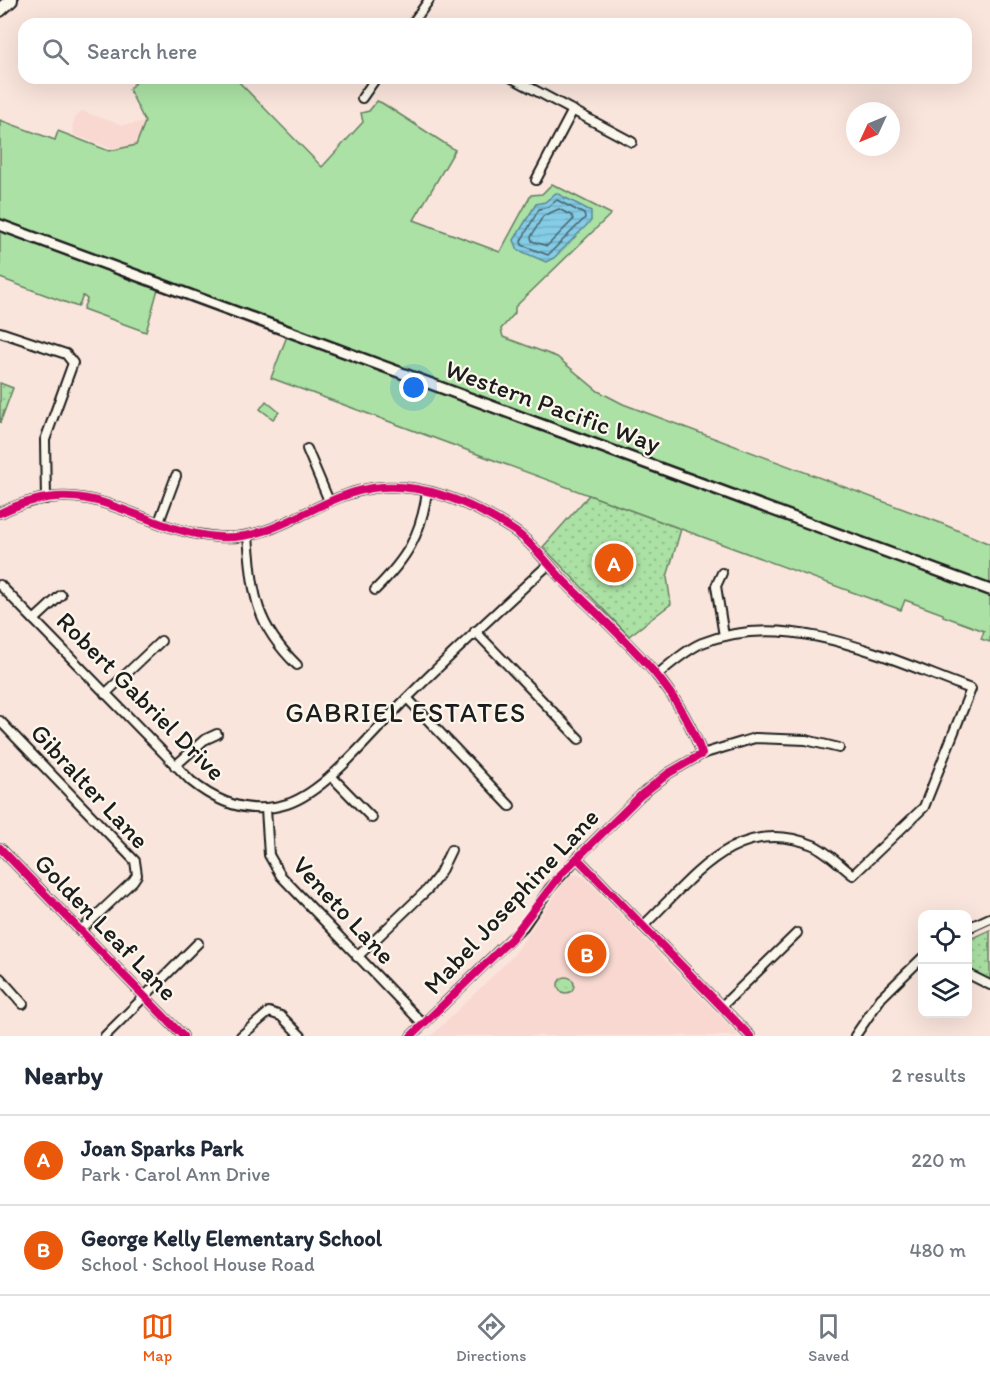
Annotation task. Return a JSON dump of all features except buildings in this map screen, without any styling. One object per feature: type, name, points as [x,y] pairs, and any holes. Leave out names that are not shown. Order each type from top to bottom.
[{"type":"main road","points":[[0,10],[10,0]]},
{"type":"street","points":[[416,18],[429,0]]},
{"type":"street","points":[[362,98],[372,84]]},
{"type":"street","points":[[523,84],[632,142]]},
{"type":"street","points":[[536,180],[573,110]]},
{"type":"street","name":"Western Pacific Way","points":[[0,225],[990,590]]},
{"type":"street","points":[[0,332],[66,354],[73,363],[45,441],[46,499]]},
{"type":"street","points":[[307,449],[328,501]]},
{"type":"street","points":[[159,522],[176,476]]},
{"type":"street","points":[[0,513],[66,495],[94,499],[198,535],[248,536],[280,526],[328,501],[363,490],[388,487],[427,492],[465,504],[517,532],[657,675],[683,712],[702,754]]},
{"type":"street","points":[[375,590],[412,547],[424,514],[427,492]]},
{"type":"street","points":[[248,536],[261,619],[270,636],[297,665]]},
{"type":"street","points":[[266,809],[305,796],[331,776],[475,631],[548,565]]},
{"type":"street","points":[[722,573],[716,586],[724,636]]},
{"type":"street","name":"Robert Gabriel Drive","points":[[0,585],[175,766],[209,796],[238,807],[266,809]]},
{"type":"street","points":[[34,620],[61,595]]},
{"type":"street","points":[[475,631],[579,739]]},
{"type":"street","points":[[644,925],[718,854],[742,841],[768,837],[789,838],[815,846],[853,875],[924,807],[971,688],[841,642],[809,635],[763,632],[724,636],[700,644],[657,675]]},
{"type":"street","points":[[105,694],[161,641]]},
{"type":"street","points":[[407,698],[510,806]]},
{"type":"street","name":"Gibralter Lane","points":[[0,721],[135,861],[138,868],[133,881],[80,931]]},
{"type":"street","points":[[175,766],[204,740],[217,734]]},
{"type":"street","name":"Mabel Josephine Lane","points":[[411,1036],[523,927],[550,888],[577,858],[641,795],[669,773],[702,754],[755,738],[806,740],[839,748]]},
{"type":"street","points":[[331,776],[372,818]]},
{"type":"street","name":"Veneto Lane","points":[[266,809],[267,846],[276,869],[423,1024]]},
{"type":"street","name":"Golden Leaf Lane","points":[[0,848],[183,1036]]},
{"type":"street","points":[[357,957],[428,889],[440,874],[451,850]]},
{"type":"street","points":[[577,858],[750,1036]]},
{"type":"street","points":[[972,926],[990,918]]},
{"type":"street","points":[[722,1006],[797,933]]},
{"type":"street","points":[[105,1036],[198,943]]},
{"type":"street","points":[[855,1036],[881,998],[918,962]]},
{"type":"street","points":[[972,976],[990,985]]},
{"type":"street","points":[[0,978],[23,1004]]},
{"type":"street","points":[[241,1036],[269,1012],[281,1016],[301,1036]]},
{"type":"shaded area","points":[[82,111],[122,125],[145,122],[136,146],[113,149],[74,135],[72,126]]},
{"type":"shaded area","points":[[577,874],[585,878],[739,1036],[431,1036],[513,956],[561,887],[570,876]]},
{"type":"green space","points":[[134,84],[241,84],[322,167],[363,122],[361,113],[369,111],[377,101],[382,103],[455,150],[414,220],[500,252],[531,195],[542,194],[552,184],[611,214],[515,307],[515,313],[501,329],[503,337],[557,357],[598,391],[623,404],[938,522],[990,544],[990,586],[0,223],[0,120],[55,140],[58,131],[109,151],[136,145],[145,122],[129,89]]},
{"type":"green space","points":[[0,230],[158,289],[146,332],[83,309],[87,299],[83,296],[78,307],[0,278]]},
{"type":"green space","points":[[287,336],[990,595],[990,642],[981,639],[984,631],[905,600],[901,610],[271,378]]},
{"type":"green space","points":[[0,383],[13,388],[0,423]]},
{"type":"green space","points":[[266,401],[279,412],[273,419],[260,409]]},
{"type":"green space","points":[[589,495],[681,529],[667,577],[671,604],[629,636],[543,547]]},
{"type":"green space","points":[[990,930],[990,982],[972,970],[972,938]]},
{"type":"green space","points":[[566,977],[572,979],[574,985],[572,991],[566,993],[560,991],[558,985],[560,979]]},
{"type":"water","points":[[556,193],[591,211],[591,221],[554,258],[546,262],[518,250],[514,240],[536,204],[545,202]]},
{"type":"cycle path","points":[[0,513],[32,501],[61,497],[87,499],[188,532],[218,537],[239,537],[259,533],[334,500],[373,488],[410,488],[428,491],[481,511],[520,535],[644,660],[661,681],[691,728],[702,754],[669,773],[641,795],[562,873],[511,939],[411,1036]]},
{"type":"cycle path","points":[[0,848],[183,1036]]},
{"type":"cycle path","points":[[577,858],[750,1036]]},
{"type":"place","name":"Joan Sparks Park","points":[[614,563]]},
{"type":"place","name":"George Kelly Elementary School","points":[[587,954]]},
{"type":"district","name":"GABRIEL ESTATES","points":[[406,712]]}]
